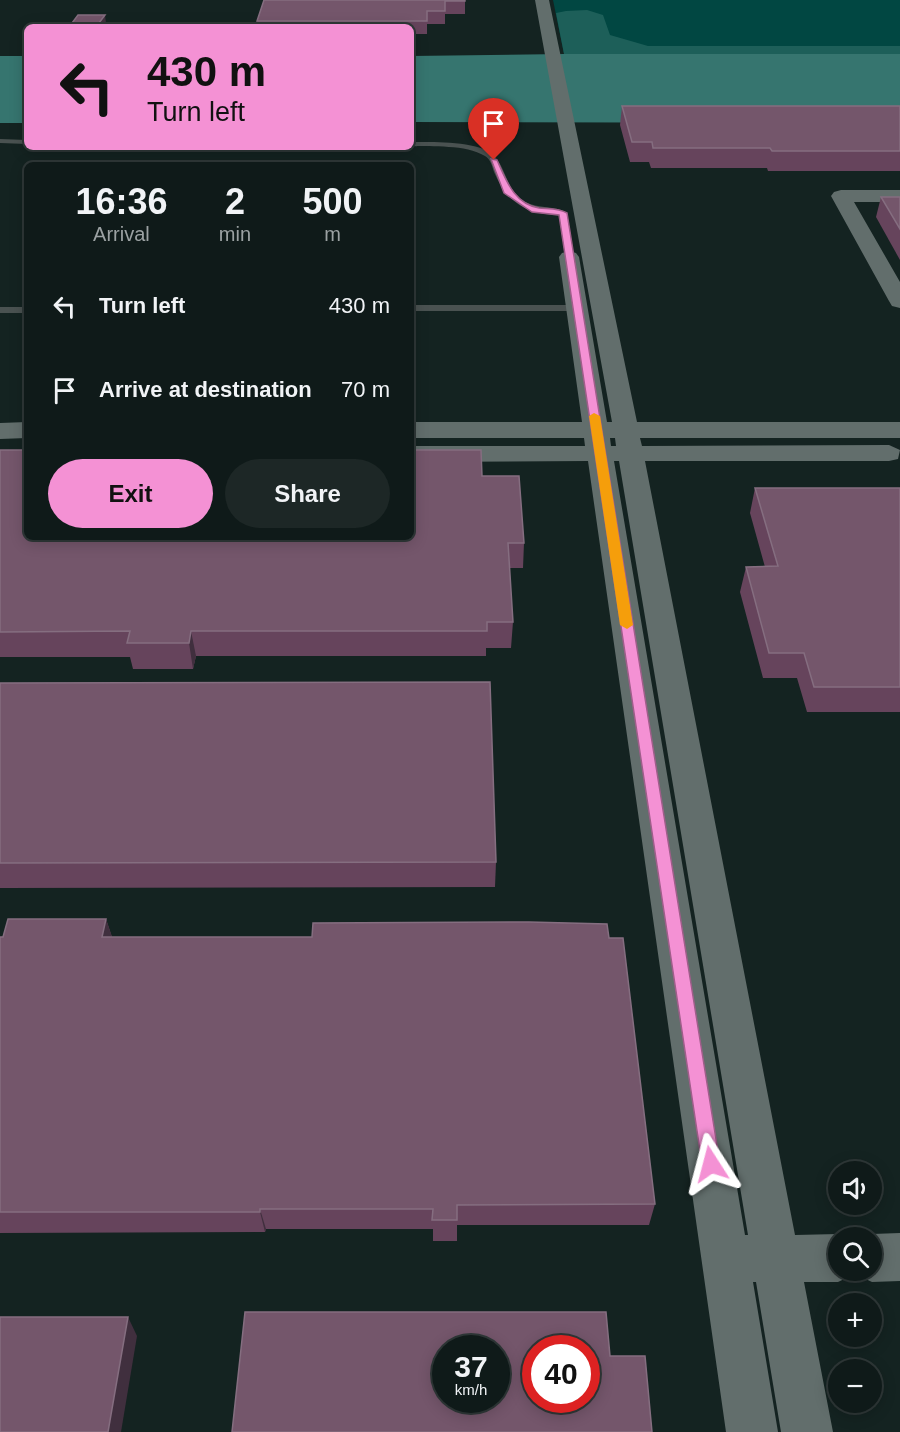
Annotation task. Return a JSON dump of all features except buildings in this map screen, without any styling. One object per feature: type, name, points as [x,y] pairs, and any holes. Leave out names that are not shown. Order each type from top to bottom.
[{"type":"street","points":[[528,0],[544,50],[554,119],[563,213],[577,308],[613,442],[752,1432]]},
{"type":"street","points":[[542,0],[544,50],[554,119],[613,442],[776,1259],[807,1432]]},
{"type":"street","points":[[900,196],[841,196],[900,302]]},
{"type":"street","points":[[0,430],[24,430]]},
{"type":"street","points":[[414,430],[613,442],[900,453]]},
{"type":"street","points":[[414,454],[613,442],[900,430]]},
{"type":"street","points":[[882,1258],[900,1257]]},
{"type":"street","points":[[726,1259],[828,1258]]},
{"type":"lane","points":[[0,141],[24,142]]},
{"type":"lane","points":[[414,144],[463,148],[488,154],[494,160],[507,192],[535,210],[563,213]]},
{"type":"lane","points":[[414,308],[577,308]]},
{"type":"lane","points":[[0,310],[24,310]]},
{"type":"shaded area","points":[[553,0],[900,0],[900,54],[564,54]]},
{"type":"shaded area","points":[[587,10],[603,15],[610,35],[648,46],[900,46],[900,54],[564,54],[556,13]]},
{"type":"shaded area","points":[[900,54],[900,123],[414,122],[414,56]]},
{"type":"shaded area","points":[[0,56],[24,56],[24,123],[0,123]]},
{"type":"slow traffic","points":[[594,416],[627,625]]},
{"type":"route","points":[[494,160],[507,192],[535,210],[563,213],[711,1164]]}]
